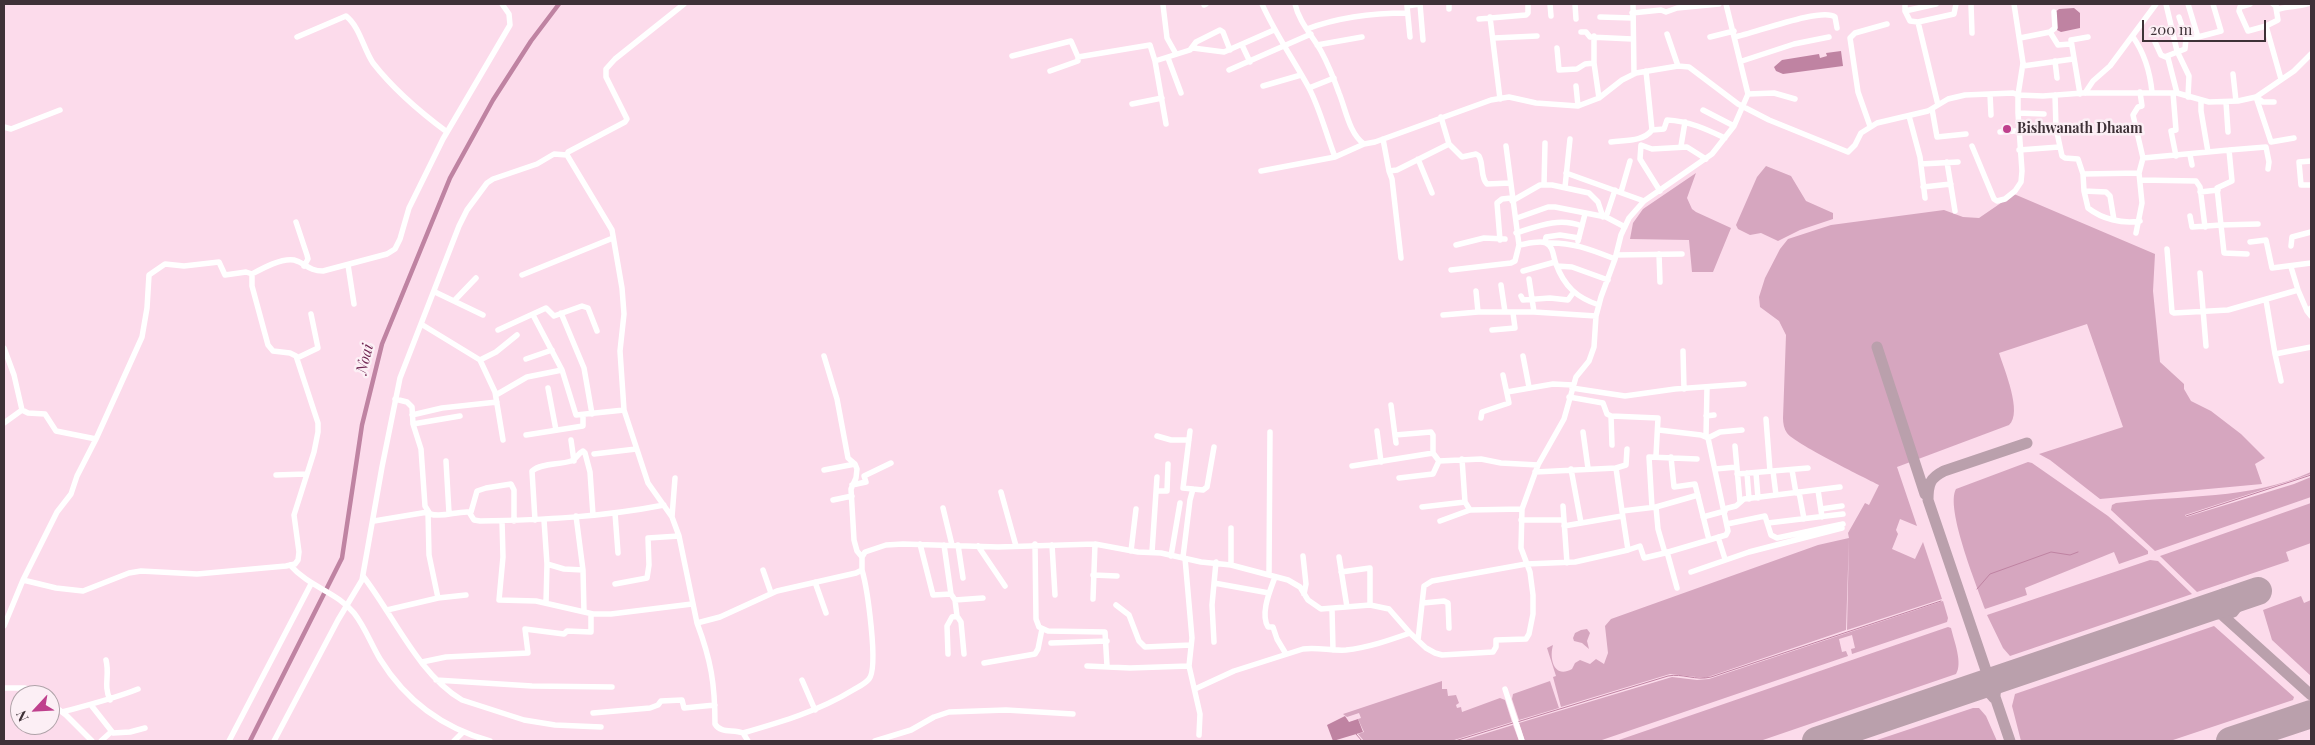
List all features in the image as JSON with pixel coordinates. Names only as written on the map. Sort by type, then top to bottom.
[{"type":"street","points":[[4,626],[23,580],[57,512],[71,494],[77,476],[142,338],[147,308],[149,275],[165,264],[184,266],[219,262],[225,275],[246,272],[252,274],[284,260],[293,260],[313,271],[348,265],[386,254],[395,249],[400,239],[409,208],[447,132],[510,25],[509,14],[502,4]]},
{"type":"street","points":[[274,741],[345,604],[363,576],[400,378],[435,292],[459,226],[467,210],[487,183],[503,175],[537,164],[554,154],[566,155],[568,152],[625,122],[628,119],[606,77],[606,69],[615,59],[684,4]]},
{"type":"street","points":[[1262,4],[1274,30],[1294,59],[1309,88],[1335,157]]},
{"type":"street","points":[[1295,4],[1334,78],[1348,121],[1357,139],[1364,144]]},
{"type":"street","points":[[1229,70],[1285,47],[1322,24],[1407,8],[1409,5],[1420,4],[1422,6],[1422,40]]},
{"type":"street","points":[[1479,19],[1527,14],[1528,4]]},
{"type":"street","points":[[1550,4],[1551,16]]},
{"type":"street","points":[[1575,4],[1576,19]]},
{"type":"street","points":[[1633,4],[1634,74]]},
{"type":"street","points":[[1600,17],[1632,16],[1660,10],[1664,12],[1677,8],[1719,4]]},
{"type":"street","points":[[566,155],[609,224],[613,238],[622,288],[624,314],[620,351],[624,410],[648,483],[672,517],[679,536],[692,604],[710,659],[714,681],[714,724],[717,728],[743,733],[815,710],[863,684],[872,674],[874,666],[869,606],[862,570],[862,557],[865,552],[886,545],[1016,546],[1035,544],[1095,544],[1131,551],[1184,557],[1201,562],[1216,562],[1288,580],[1300,587],[1315,607],[1332,609],[1370,605],[1389,609],[1410,633],[1429,650],[1442,655],[1493,652],[1496,647],[1496,640],[1526,639],[1529,634],[1533,614],[1533,595],[1532,578],[1521,548],[1522,509],[1538,465],[1564,419],[1576,377],[1589,361],[1594,347],[1596,316],[1625,227],[1644,202],[1706,159],[1734,126],[1744,107],[1748,94],[1742,61],[1726,4]]},
{"type":"street","points":[[1905,4],[1910,21],[1918,22],[1954,14],[1956,4]]},
{"type":"street","points":[[1906,11],[1936,4]]},
{"type":"street","points":[[1971,4],[1972,33]]},
{"type":"street","points":[[1972,146],[1994,199],[1997,201],[2005,199],[2015,191],[2021,182],[2022,171],[2018,95],[2023,66],[2014,4]]},
{"type":"street","points":[[2083,94],[2093,81],[2110,66],[2156,4]]},
{"type":"street","points":[[2166,4],[2177,51],[2190,76],[2188,97]]},
{"type":"street","points":[[2188,4],[2198,37]]},
{"type":"street","points":[[2186,38],[2221,31],[2213,4]]},
{"type":"street","points":[[2250,4],[2240,6],[2238,11],[2248,31],[2266,26],[2278,20],[2274,6],[2307,4]]},
{"type":"street","points":[[1163,5],[1167,38],[1176,54]]},
{"type":"street","points":[[1407,8],[1410,37]]},
{"type":"street","points":[[2020,38],[2050,32],[2055,28],[2054,12]]},
{"type":"street","points":[[1710,37],[1734,34],[1827,14],[1835,17],[1837,28]]},
{"type":"street","points":[[297,37],[346,16],[354,26],[372,60],[382,74],[410,103],[447,132]]},
{"type":"street","points":[[2155,42],[2161,55],[2167,56],[2186,48],[2186,38],[2179,17]]},
{"type":"street","points":[[1490,18],[1500,98]]},
{"type":"street","points":[[1918,22],[1938,105]]},
{"type":"street","points":[[1870,126],[1858,92],[1850,38],[1855,33],[1887,24]]},
{"type":"street","points":[[2266,26],[2282,80]]},
{"type":"street","points":[[1193,48],[1196,42],[1221,30],[1230,50]]},
{"type":"street","points":[[1156,61],[1193,48],[1218,52],[1230,50],[1274,30]]},
{"type":"street","points":[[1581,32],[1586,32],[1588,36],[1632,39]]},
{"type":"street","points":[[2050,32],[2058,45],[2070,44]]},
{"type":"street","points":[[1667,34],[1678,66]]},
{"type":"street","points":[[1494,38],[1537,36]]},
{"type":"street","points":[[1594,36],[1594,63],[1599,98]]},
{"type":"street","points":[[1317,45],[1362,37]]},
{"type":"street","points":[[1742,61],[1794,44],[1829,37]]},
{"type":"street","points":[[2083,94],[2070,44],[2073,39],[2088,37]]},
{"type":"street","points":[[2133,37],[2141,48],[2149,71],[2152,92]]},
{"type":"street","points":[[1012,56],[1070,40],[1078,61],[1050,71]]},
{"type":"street","points":[[1078,57],[1148,44],[1152,47],[1166,124]]},
{"type":"street","points":[[1242,45],[1250,62]]},
{"type":"street","points":[[1557,48],[1559,70],[1577,69],[1585,64],[1594,63]]},
{"type":"street","points":[[1261,171],[1335,157],[1364,144],[1500,98],[1509,97],[1536,103],[1578,106],[1599,98],[1622,80],[1634,74],[1678,66],[1689,67],[1744,107],[1769,120],[1845,152],[1852,150],[1861,132],[1870,126],[1932,109],[1948,99],[1965,95],[2152,92],[2175,93],[2201,100],[2236,101],[2256,97],[2282,80],[2311,54]]},
{"type":"street","points":[[2167,56],[2175,93],[2176,130],[2171,131],[2176,156]]},
{"type":"street","points":[[1168,58],[1181,94]]},
{"type":"street","points":[[2023,66],[2073,59]]},
{"type":"street","points":[[2055,62],[2057,78]]},
{"type":"street","points":[[1646,71],[1652,130]]},
{"type":"street","points":[[2233,74],[2236,101]]},
{"type":"street","points":[[1263,86],[1301,75]]},
{"type":"street","points":[[1309,88],[1334,78]]},
{"type":"street","points":[[1576,86],[1578,106]]},
{"type":"street","points":[[2136,233],[2142,203],[2140,176],[2143,158],[2132,116],[2138,107],[2142,106],[2140,92]]},
{"type":"street","points":[[1748,94],[1774,93],[1795,99]]},
{"type":"street","points":[[1990,94],[1991,115]]},
{"type":"street","points":[[2055,95],[2056,128],[2059,146],[2065,158],[2079,160],[2088,208],[2098,215],[2114,220],[2140,220]]},
{"type":"street","points":[[2256,97],[2263,102],[2274,102]]},
{"type":"street","points":[[2256,97],[2271,142],[2294,138]]},
{"type":"street","points":[[1132,104],[1162,98]]},
{"type":"street","points":[[2201,100],[2200,111],[2208,152]]},
{"type":"street","points":[[2226,102],[2228,132]]},
{"type":"street","points":[[1932,109],[1937,136],[1966,134]]},
{"type":"street","points":[[4,127],[12,129],[60,110]]},
{"type":"street","points":[[1703,110],[1734,126]]},
{"type":"street","points":[[2018,113],[2044,114]]},
{"type":"street","points":[[1908,116],[1921,164],[1925,198]]},
{"type":"street","points":[[1441,117],[1449,144],[1462,157],[1476,154],[1479,156],[1482,163],[1483,179],[1487,184],[1510,182]]},
{"type":"street","points":[[1610,142],[1636,139],[1648,134],[1652,130],[1664,129],[1667,120],[1684,122],[1725,138]]},
{"type":"street","points":[[1681,146],[1684,122]]},
{"type":"street","points":[[2000,132],[2056,128]]},
{"type":"street","points":[[1383,139],[1392,179],[1401,258]]},
{"type":"street","points":[[1565,187],[1570,139]]},
{"type":"street","points":[[1389,172],[1397,170],[1449,144]]},
{"type":"street","points":[[1544,185],[1545,144]]},
{"type":"street","points":[[1660,190],[1643,166],[1640,159],[1640,147],[1644,145],[1652,149],[1681,146],[1693,150],[1706,159]]},
{"type":"street","points":[[1451,270],[1515,261],[1519,245],[1516,233],[1517,218],[1512,200],[1506,146]]},
{"type":"street","points":[[2020,150],[2059,146]]},
{"type":"street","points":[[2143,158],[2266,147],[2269,162],[2268,169]]},
{"type":"street","points":[[2200,192],[2218,190],[2232,181],[2229,150]]},
{"type":"street","points":[[2190,155],[2192,165]]},
{"type":"street","points":[[1418,159],[1432,193]]},
{"type":"street","points":[[1605,217],[1630,160]]},
{"type":"street","points":[[2311,161],[2299,162],[2301,185],[2311,185]]},
{"type":"street","points":[[1947,162],[1954,211]]},
{"type":"street","points":[[1921,164],[1958,162]]},
{"type":"street","points":[[1566,173],[1644,202]]},
{"type":"street","points":[[2083,174],[2140,176],[2194,181],[2198,183],[2205,227]]},
{"type":"street","points":[[1924,187],[1950,184]]},
{"type":"street","points":[[1456,244],[1484,238],[1502,240],[1497,203],[1502,199],[1512,200],[1535,187],[1544,185],[1565,187],[1594,197],[1605,217]]},
{"type":"street","points":[[2218,190],[2224,253],[2247,254]]},
{"type":"street","points":[[2084,191],[2108,194],[2114,220]]},
{"type":"street","points":[[1517,218],[1548,207],[1575,210],[1585,214],[1605,217],[1625,227]]},
{"type":"street","points":[[1577,245],[1585,214]]},
{"type":"street","points":[[2190,216],[2192,227],[2258,224]]},
{"type":"street","points":[[296,222],[308,259],[304,266]]},
{"type":"street","points":[[1516,233],[1555,222],[1571,222],[1582,226]]},
{"type":"street","points":[[2290,246],[2292,238],[2311,232]]},
{"type":"street","points":[[1579,238],[1556,235],[1546,237],[1546,243],[1554,252],[1556,264],[1573,293],[1585,301],[1599,305]]},
{"type":"street","points":[[522,275],[613,238]]},
{"type":"street","points":[[2250,242],[2266,240],[2272,268],[2311,263]]},
{"type":"street","points":[[1519,245],[1564,242],[1616,257],[1682,254]]},
{"type":"street","points":[[2167,249],[2172,312],[2228,310],[2298,290]]},
{"type":"street","points":[[1659,254],[1660,282]]},
{"type":"street","points":[[1523,271],[1556,264],[1572,267],[1608,280]]},
{"type":"street","points":[[348,265],[354,304]]},
{"type":"street","points":[[2291,267],[2298,290],[2310,312]]},
{"type":"street","points":[[2200,273],[2206,346]]},
{"type":"street","points":[[23,580],[56,588],[83,591],[129,573],[141,571],[197,574],[290,565],[298,560],[299,552],[294,515],[314,452],[318,423],[297,358],[290,353],[273,351],[268,345],[252,286],[252,274]]},
{"type":"street","points":[[454,301],[476,278]]},
{"type":"street","points":[[1529,279],[1534,312]]},
{"type":"street","points":[[1501,285],[1505,312]]},
{"type":"street","points":[[1476,291],[1478,312]]},
{"type":"street","points":[[435,292],[483,315]]},
{"type":"street","points":[[1521,296],[1523,300],[1550,298],[1568,300],[1573,293]]},
{"type":"street","points":[[2266,300],[2281,381]]},
{"type":"street","points":[[498,330],[547,308],[552,316],[582,306],[586,307],[597,331]]},
{"type":"street","points":[[1442,315],[1478,312],[1534,312],[1596,316]]},
{"type":"street","points":[[561,313],[584,368],[592,414]]},
{"type":"street","points":[[1492,330],[1515,328],[1514,313]]},
{"type":"street","points":[[297,358],[318,348],[311,314]]},
{"type":"street","points":[[533,315],[562,370],[574,413],[583,415],[624,410]]},
{"type":"street","points":[[421,324],[480,360],[496,399],[503,440]]},
{"type":"street","points":[[480,360],[496,352],[517,336]]},
{"type":"street","points":[[2275,354],[2311,347]]},
{"type":"street","points":[[4,348],[14,375],[22,410]]},
{"type":"street","points":[[526,359],[552,350]]},
{"type":"street","points":[[1683,351],[1684,389]]},
{"type":"street","points":[[824,356],[837,398],[848,458],[855,464],[857,473],[852,485],[854,540],[857,551],[862,557]]},
{"type":"street","points":[[1523,356],[1529,387]]},
{"type":"street","points":[[412,415],[496,399],[527,377],[562,370]]},
{"type":"street","points":[[1481,418],[1481,412],[1508,404],[1503,375]]},
{"type":"street","points":[[1507,392],[1553,384],[1625,396],[1744,384]]},
{"type":"street","points":[[548,388],[556,430]]},
{"type":"street","points":[[1418,640],[1424,586],[1432,581],[1526,564],[1567,563],[1640,546],[1644,558],[1728,533],[1725,510],[1707,437],[1707,388]]},
{"type":"street","points":[[1569,397],[1602,404],[1607,414],[1611,416],[1657,417],[1656,456]]},
{"type":"street","points":[[395,399],[410,404],[413,424],[421,449],[424,498],[428,512],[429,555],[438,598]]},
{"type":"street","points":[[1392,405],[1396,442]]},
{"type":"street","points":[[22,410],[28,413],[45,414],[56,431],[96,439]]},
{"type":"street","points":[[4,423],[22,410]]},
{"type":"street","points":[[526,435],[583,426],[583,415]]},
{"type":"street","points":[[1706,416],[1714,415]]},
{"type":"street","points":[[413,424],[460,416]]},
{"type":"street","points":[[1611,416],[1612,445]]},
{"type":"street","points":[[1766,420],[1776,495]]},
{"type":"street","points":[[1658,430],[1707,437],[1720,432],[1742,430]]},
{"type":"street","points":[[1190,431],[1183,488],[1193,490],[1207,488],[1214,446]]},
{"type":"street","points":[[1377,431],[1381,462]]},
{"type":"street","points":[[1270,432],[1272,576],[1264,613],[1266,624],[1268,627],[1273,628],[1276,639],[1286,654]]},
{"type":"street","points":[[1396,435],[1431,432],[1433,435],[1433,453],[1439,461]]},
{"type":"street","points":[[1583,432],[1588,468]]},
{"type":"street","points":[[1158,436],[1171,440],[1189,440]]},
{"type":"street","points":[[570,440],[574,460]]},
{"type":"street","points":[[1735,446],[1740,502]]},
{"type":"street","points":[[594,454],[636,449]]},
{"type":"street","points":[[1535,472],[1616,468],[1626,465],[1627,449]]},
{"type":"street","points":[[535,520],[532,471],[537,467],[574,460],[583,451],[590,472],[593,515]]},
{"type":"street","points":[[1352,466],[1433,453]]},
{"type":"street","points":[[1677,588],[1658,529],[1648,459],[1651,456],[1656,456],[1697,459]]},
{"type":"street","points":[[1671,457],[1674,487],[1694,483],[1708,540]]},
{"type":"street","points":[[1462,459],[1464,502],[1470,510]]},
{"type":"street","points":[[1439,461],[1481,459],[1501,463],[1538,465]]},
{"type":"street","points":[[446,461],[449,514]]},
{"type":"street","points":[[1399,478],[1432,474],[1439,461]]},
{"type":"street","points":[[852,485],[866,482],[864,476],[892,463]]},
{"type":"street","points":[[824,470],[855,464]]},
{"type":"street","points":[[1156,491],[1167,491],[1168,464]]},
{"type":"street","points":[[1715,469],[1737,467]]},
{"type":"street","points":[[1616,468],[1628,550]]},
{"type":"street","points":[[1736,474],[1808,468]]},
{"type":"street","points":[[1571,469],[1581,523]]},
{"type":"street","points":[[1792,470],[1804,519]]},
{"type":"street","points":[[1747,473],[1749,499]]},
{"type":"street","points":[[1756,473],[1758,498]]},
{"type":"street","points":[[276,475],[306,474]]},
{"type":"street","points":[[1152,552],[1157,477]]},
{"type":"street","points":[[672,517],[675,478]]},
{"type":"street","points":[[514,521],[514,490],[511,484],[477,491],[471,512],[474,520],[514,521],[544,520],[615,513],[664,505]]},
{"type":"street","points":[[1703,517],[1749,499],[1840,487]]},
{"type":"street","points":[[1193,490],[1190,500],[1184,557],[1192,645],[1190,666],[1201,721],[1199,736]]},
{"type":"street","points":[[1818,490],[1822,516]]},
{"type":"street","points":[[1001,492],[1016,546]]},
{"type":"street","points":[[1521,520],[1581,523],[1698,495]]},
{"type":"street","points":[[833,500],[852,496]]},
{"type":"street","points":[[1422,506],[1464,502]]},
{"type":"street","points":[[1171,556],[1180,503]]},
{"type":"street","points":[[1562,506],[1567,563]]},
{"type":"street","points":[[1821,509],[1842,506]]},
{"type":"street","points":[[942,508],[955,545],[963,578]]},
{"type":"street","points":[[1131,551],[1136,509]]},
{"type":"street","points":[[1440,521],[1470,510],[1522,509]]},
{"type":"street","points":[[374,521],[428,512],[439,516],[457,511],[471,512]]},
{"type":"street","points":[[615,513],[618,553]]},
{"type":"street","points":[[1768,522],[1844,514]]},
{"type":"street","points":[[422,662],[446,657],[528,653],[525,629],[564,634],[567,631],[591,632],[576,516]]},
{"type":"street","points":[[1691,572],[1725,559],[1843,526],[1777,538],[1771,534],[1768,522],[1763,516],[1728,524]]},
{"type":"street","points":[[544,520],[547,564],[546,603]]},
{"type":"street","points":[[502,521],[503,558],[499,600],[546,603],[588,613],[611,614],[692,604]]},
{"type":"street","points":[[1231,528],[1231,565]]},
{"type":"street","points":[[615,584],[647,578],[649,565],[648,538],[679,536]]},
{"type":"street","points":[[1718,537],[1725,559]]},
{"type":"street","points":[[920,544],[933,594],[951,594]]},
{"type":"street","points":[[944,544],[951,594],[955,600],[957,616],[961,622],[964,654]]},
{"type":"street","points":[[1035,544],[1036,619],[1042,629],[1048,631],[1103,631],[1107,636],[1107,666]]},
{"type":"street","points":[[1093,599],[1095,544]]},
{"type":"street","points":[[1052,545],[1055,595]]},
{"type":"street","points":[[978,546],[1005,586]]},
{"type":"street","points":[[1304,556],[1306,584],[1304,594]]},
{"type":"street","points":[[1339,557],[1347,607]]},
{"type":"street","points":[[1214,642],[1212,625],[1216,562]]},
{"type":"street","points":[[547,564],[564,569],[583,570]]},
{"type":"street","points":[[290,565],[300,577],[345,604],[360,621],[379,657],[404,692],[434,716],[463,732],[490,741]]},
{"type":"street","points":[[1341,572],[1370,568],[1370,605]]},
{"type":"street","points":[[763,570],[771,593]]},
{"type":"street","points":[[697,622],[720,616],[771,593],[862,570]]},
{"type":"street","points":[[1093,575],[1116,576]]},
{"type":"street","points":[[363,576],[436,680],[462,700],[516,718],[555,725],[601,727]]},
{"type":"street","points":[[815,582],[826,613]]},
{"type":"street","points":[[1214,583],[1269,593]]},
{"type":"street","points":[[229,741],[310,584]]},
{"type":"street","points":[[387,610],[438,598],[466,595]]},
{"type":"street","points":[[955,600],[983,598]]},
{"type":"street","points":[[1423,602],[1444,601],[1448,603],[1449,628]]},
{"type":"street","points":[[1116,604],[1129,615],[1139,641],[1145,647],[1192,645]]},
{"type":"street","points":[[1332,609],[1333,650]]},
{"type":"street","points":[[948,654],[948,622],[957,616]]},
{"type":"street","points":[[984,663],[1035,654],[1038,649],[1042,629]]},
{"type":"street","points":[[1195,689],[1234,671],[1286,654],[1314,647],[1333,650],[1359,648],[1410,633]]},
{"type":"street","points":[[1051,644],[1107,641]]},
{"type":"street","points":[[106,660],[108,670],[105,687],[110,700]]},
{"type":"street","points":[[1087,666],[1130,668],[1190,666]]},
{"type":"street","points":[[436,680],[532,686],[612,687]]},
{"type":"street","points":[[802,680],[815,710]]},
{"type":"street","points":[[62,712],[110,700],[138,689]]},
{"type":"street","points":[[1505,689],[1522,741]]},
{"type":"street","points":[[593,713],[650,708],[658,705],[661,701],[674,699],[682,700],[684,708],[715,705]]},
{"type":"street","points":[[91,705],[111,732],[116,734],[145,728]]},
{"type":"street","points":[[876,741],[911,730],[934,717],[949,712],[1006,710],[1073,714]]},
{"type":"street","points":[[62,712],[92,741]]},
{"type":"street","points":[[101,741],[111,732]]},
{"type":"street","points":[[454,741],[463,732]]},
{"type":"street","points":[[743,733],[748,741]]},
{"type":"shaded area","points":[[2074,8],[2080,13],[2080,28],[2061,32],[2057,30],[2054,13],[2059,9]]},
{"type":"shaded area","points":[[1841,51],[1843,66],[1783,74],[1776,71],[1774,67],[1782,60],[1819,54],[1820,58],[1827,56],[1826,53]]},
{"type":"shaded area","points":[[1766,166],[1791,176],[1806,201],[1833,213],[1833,219],[1800,230],[1778,241],[1761,233],[1750,235],[1738,229],[1736,225],[1757,177]]},
{"type":"shaded area","points":[[1696,173],[1687,198],[1692,209],[1731,228],[1713,272],[1692,272],[1689,240],[1630,239],[1633,223],[1643,209]]},
{"type":"shaded area","points":[[2014,194],[2155,254],[2153,291],[2160,362],[2184,384],[2184,389],[2191,401],[2211,411],[2241,434],[2265,458],[2255,464],[2262,484],[2100,499],[2050,460],[2039,454],[2123,427],[2087,324],[1999,353],[2013,401],[2013,419],[2009,425],[1897,467],[1917,526],[1900,519],[1896,530],[1898,534],[1892,549],[1915,559],[1923,542],[1942,599],[1847,630],[1848,533],[1865,503],[1869,505],[1879,485],[1815,452],[1787,433],[1783,418],[1786,335],[1779,321],[1760,307],[1759,297],[1765,278],[1780,249],[1788,239],[1831,225],[1944,210],[1963,217],[1979,218]]},
{"type":"shaded area","points":[[2028,462],[2108,516],[2148,551],[2148,554],[2119,564],[2114,552],[2025,588],[2027,595],[1985,609],[1958,529],[1954,499],[1956,489]]},
{"type":"shaded area","points":[[2311,472],[2311,474],[2185,515],[2186,517],[2311,477],[2311,497],[2155,551],[2111,510],[2112,505],[2116,503],[2215,495],[2264,488]]},
{"type":"shaded area","points":[[2311,503],[2311,543],[2286,552],[2289,561],[2197,592],[2160,556]]},
{"type":"shaded area","points":[[1849,538],[1846,630],[1705,678],[1670,674],[1561,707],[1553,677],[1556,676],[1547,648],[1553,645],[1552,656],[1554,666],[1561,671],[1572,669],[1575,663],[1580,660],[1590,664],[1596,659],[1604,664],[1608,653],[1605,626],[1611,619],[1818,545]]},
{"type":"shaded area","points":[[2150,560],[2158,561],[2192,594],[2010,656],[2003,648],[1987,615]]},
{"type":"shaded area","points":[[2301,596],[2304,603],[2311,600],[2311,676],[2272,640],[2263,610]]},
{"type":"shaded area","points":[[1943,601],[1948,618],[1947,622],[1852,654],[1851,649],[1855,648],[1852,635],[1839,639],[1842,652],[1846,651],[1848,656],[1599,741],[1525,741],[1519,723],[1672,677],[1697,680],[1709,679]]},
{"type":"shaded area","points":[[2214,626],[2294,697],[2293,700],[2170,741],[2021,741],[2012,706],[2015,694]]},
{"type":"shaded area","points":[[1948,627],[1951,628],[1957,652],[1959,664],[1956,674],[1760,741],[1616,741]]},
{"type":"shaded area","points":[[1587,629],[1590,633],[1587,641],[1589,649],[1582,643],[1574,641],[1575,633]]},
{"type":"shaded area","points":[[1442,681],[1442,689],[1447,689],[1448,696],[1456,695],[1459,703],[1456,705],[1457,708],[1461,707],[1462,712],[1500,698],[1505,700],[1512,722],[1451,741],[1364,741],[1358,734],[1364,732],[1358,719],[1361,718],[1359,713],[1347,717],[1343,714]]},
{"type":"shaded area","points":[[1550,681],[1559,708],[1519,720],[1512,699],[1513,694]]},
{"type":"shaded area","points":[[1973,708],[1979,708],[1986,716],[1997,741],[1874,741]]},
{"type":"shaded area","points":[[1345,716],[1349,722],[1358,719],[1363,732],[1333,741],[1327,725]]},
{"type":"shaded area","points":[[1513,725],[1519,741],[1461,741]]},
{"type":"waterway","name":"Noai","points":[[250,741],[342,558],[362,425],[382,344],[450,178],[493,100],[531,41],[559,4]]},
{"type":"waterway","points":[[2186,516],[2311,475]]},
{"type":"waterway","points":[[1977,589],[1990,574],[2051,552],[2070,555],[2078,552]]},
{"type":"waterway","points":[[1517,722],[1668,676],[1711,677],[1941,601]]},
{"type":"waterway","points":[[1455,741],[1513,723]]},
{"type":"waterway","points":[[1356,734],[1362,741]]},
{"type":"taxiway","points":[[1877,347],[1925,494]]},
{"type":"taxiway","points":[[2010,741],[1928,500],[1928,494],[1929,486],[1933,479],[1944,471],[2027,443]]},
{"type":"taxiway","points":[[2223,594],[2230,594],[2235,597],[2237,607],[2233,612],[2224,614],[2197,612],[2223,594]]},
{"type":"taxiway","points":[[2197,612],[2214,610],[2220,613],[2311,695]]},
{"type":"taxiway","points":[[1995,697],[1996,689],[2000,683],[2013,674]]},
{"type":"taxiway","points":[[1964,691],[1980,689],[1988,692],[1994,698]]},
{"type":"taxiway","points":[[2303,716],[2311,713]]},
{"type":"runway","points":[[1816,741],[2258,591]]},
{"type":"runway","points":[[2230,741],[2311,714]]},
{"type":"place","name":"Bishwanath Dhaam","points":[[2007,129]]}]
